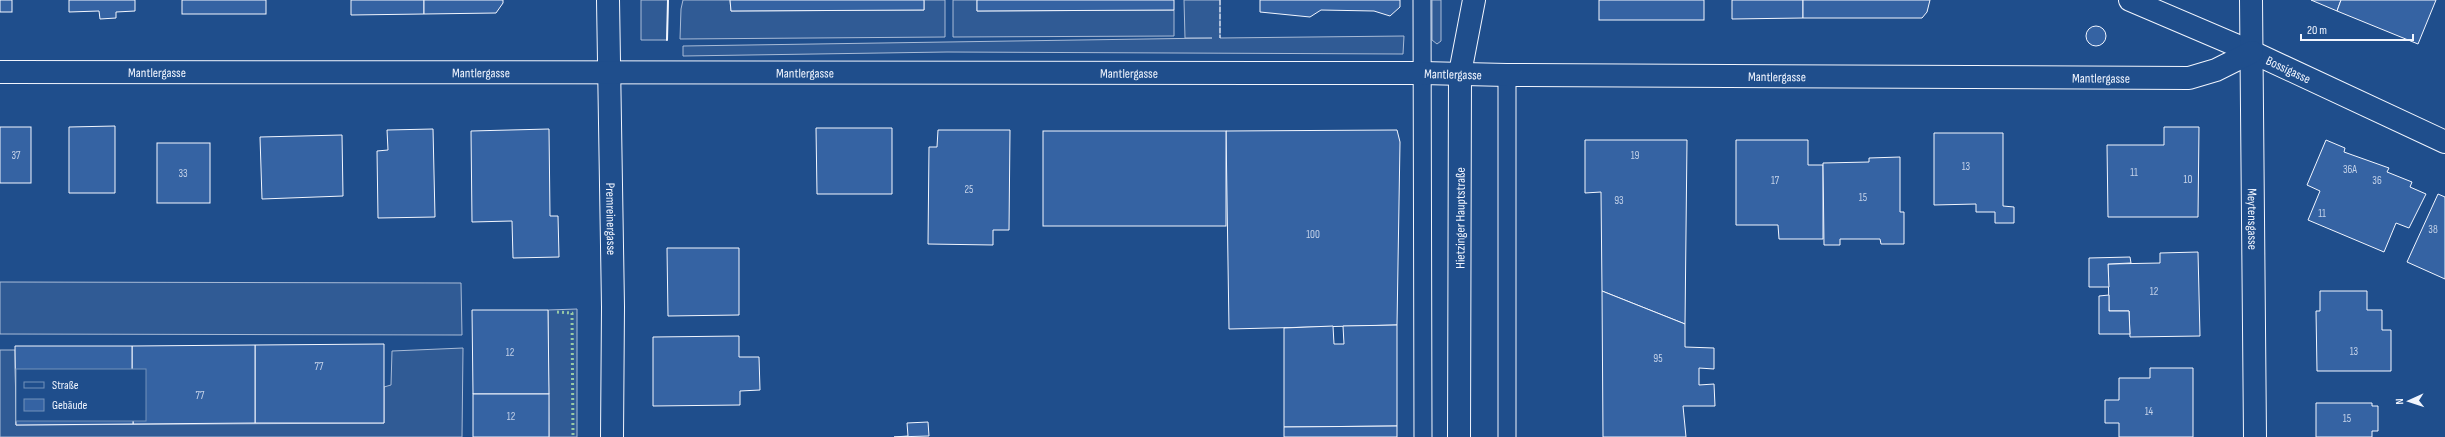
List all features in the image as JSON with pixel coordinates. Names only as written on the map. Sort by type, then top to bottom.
[{"type":"street","name":"Premreinergasse","points":[[608,0],[608,74],[613,308],[612,437]]},
{"type":"street","name":"Hietzinger Hauptstraße","points":[[1459,437],[1460,74],[1474,0]]},
{"type":"street","name":"Bossigasse","points":[[2130,0],[2252,52],[2445,142]]},
{"type":"street","name":"Meytensgasse","points":[[2251,0],[2255,437]]},
{"type":"street","name":"Mantlergasse","points":[[0,72],[608,74],[674,71],[1422,72],[1507,75],[2189,78],[2216,70],[2252,52]]},
{"type":"lane","points":[[1422,0],[1423,437]]},
{"type":"lane","points":[[1507,75],[1507,437]]},
{"type":"shaded area","points":[[641,0],[668,0],[667,40],[641,40]]},
{"type":"shaded area","points":[[683,0],[730,0],[731,11],[924,10],[924,0],[945,0],[945,37],[680,39],[681,9]]},
{"type":"shaded area","points":[[953,0],[977,0],[977,11],[1174,10],[1174,36],[953,37]]},
{"type":"shaded area","points":[[1184,0],[1220,0],[1220,38],[1404,36],[1403,54],[947,52],[683,56],[683,46],[1212,38],[1185,38]]},
{"type":"shaded area","points":[[1432,0],[1441,0],[1441,41],[1437,44],[1432,40]]},
{"type":"shaded area","points":[[0,282],[461,283],[462,335],[0,334]]},
{"type":"shaded area","points":[[577,309],[577,437],[549,437],[548,310]]},
{"type":"shaded area","points":[[463,348],[462,437],[0,437],[0,350],[15,350],[16,425],[384,423],[384,387],[391,385],[392,351]]},
{"type":"building","points":[[0,0],[12,0],[12,12],[0,12]]},
{"type":"building","points":[[69,0],[135,0],[135,11],[116,12],[116,18],[100,19],[99,11],[69,12]]},
{"type":"building","points":[[182,0],[266,0],[266,14],[182,14]]},
{"type":"building","points":[[351,0],[424,0],[424,14],[351,15]]},
{"type":"building","points":[[424,0],[503,0],[503,3],[496,13],[424,14]]},
{"type":"building","points":[[730,0],[924,0],[924,10],[731,11]]},
{"type":"building","points":[[977,0],[1174,0],[1174,10],[977,11]]},
{"type":"building","points":[[1260,0],[1400,0],[1400,7],[1390,16],[1374,11],[1321,10],[1310,17],[1260,12]]},
{"type":"building","points":[[1599,0],[1704,0],[1704,20],[1599,20]]},
{"type":"building","points":[[1732,0],[1803,0],[1803,18],[1732,19]]},
{"type":"building","points":[[1803,0],[1930,0],[1927,12],[1922,18],[1803,18]]},
{"type":"building","points":[[2311,0],[2341,0],[2337,11]]},
{"type":"building","points":[[2341,0],[2436,0],[2418,44],[2337,11]]},
{"type":"building","points":[[2096,26],[2103,29],[2106,36],[2103,43],[2096,46],[2089,43],[2086,36],[2089,29]]},
{"type":"building","points":[[115,126],[115,193],[69,193],[69,127]]},
{"type":"building","points":[[0,127],[31,127],[31,183],[0,183]]},
{"type":"building","points":[[2164,127],[2199,127],[2198,217],[2108,217],[2107,145],[2164,145]]},
{"type":"building","points":[[816,128],[892,128],[892,194],[817,194]]},
{"type":"building","points":[[433,129],[435,217],[378,218],[377,151],[388,150],[387,130]]},
{"type":"building","points":[[549,129],[550,216],[558,216],[559,257],[513,258],[512,221],[472,222],[471,131]]},
{"type":"building","points":[[938,130],[1010,130],[1009,230],[993,230],[993,245],[928,244],[929,147],[937,147]]},
{"type":"building","points":[[1397,130],[1400,142],[1397,325],[1229,329],[1226,131]]},
{"type":"building","points":[[1043,131],[1226,131],[1226,226],[1043,226]]},
{"type":"building","points":[[1934,133],[2003,133],[2003,206],[2014,207],[2014,223],[1995,223],[1995,212],[1976,212],[1976,204],[1934,205]]},
{"type":"building","points":[[342,135],[343,196],[262,199],[260,137]]},
{"type":"building","points":[[1585,140],[1687,140],[1685,324],[1602,291],[1601,192],[1585,193]]},
{"type":"building","points":[[1736,140],[1808,140],[1808,165],[1823,165],[1823,239],[1779,239],[1778,225],[1736,225]]},
{"type":"building","points":[[2326,140],[2345,148],[2344,152],[2389,168],[2387,172],[2412,182],[2410,187],[2426,194],[2409,228],[2396,223],[2384,252],[2308,220],[2320,191],[2307,185]]},
{"type":"building","points":[[157,143],[210,143],[210,203],[157,203]]},
{"type":"building","points":[[1900,157],[1900,212],[1904,212],[1904,244],[1881,244],[1880,239],[1840,239],[1840,245],[1824,245],[1823,163],[1869,162],[1869,158]]},
{"type":"building","points":[[2438,194],[2445,197],[2445,279],[2407,262]]},
{"type":"building","points":[[667,248],[739,248],[739,315],[668,316]]},
{"type":"building","points":[[2198,252],[2200,336],[2130,337],[2129,311],[2109,311],[2108,264],[2160,263],[2160,253]]},
{"type":"building","points":[[2130,257],[2131,263],[2108,264],[2109,287],[2089,287],[2089,258]]},
{"type":"building","points":[[1602,291],[1685,324],[1685,347],[1714,348],[1714,369],[1699,368],[1699,385],[1714,384],[1715,406],[1683,406],[1686,437],[1603,437]]},
{"type":"building","points":[[2320,291],[2367,291],[2367,310],[2382,310],[2382,330],[2391,330],[2391,371],[2317,371],[2316,311],[2320,311]]},
{"type":"building","points":[[2109,295],[2109,311],[2129,311],[2130,334],[2099,334],[2099,296]]},
{"type":"building","points":[[472,310],[548,310],[549,394],[473,394]]},
{"type":"building","points":[[1397,325],[1397,426],[1284,427],[1284,328],[1333,326],[1334,344],[1344,344],[1343,326]]},
{"type":"building","points":[[739,336],[739,357],[759,357],[760,390],[740,391],[740,405],[653,406],[653,337]]},
{"type":"building","points":[[384,344],[384,423],[255,423],[255,345]]},
{"type":"building","points":[[255,345],[255,423],[133,424],[133,421],[146,421],[146,369],[132,369],[132,346]]},
{"type":"building","points":[[15,346],[132,346],[132,369],[16,369],[16,421],[133,421],[133,424],[16,425]]},
{"type":"building","points":[[2150,368],[2193,368],[2193,437],[2119,437],[2119,423],[2105,423],[2105,400],[2119,400],[2119,378],[2150,378]]},
{"type":"building","points":[[473,394],[549,394],[549,437],[473,437]]},
{"type":"building","points":[[2316,403],[2372,403],[2372,406],[2378,406],[2378,431],[2372,431],[2372,437],[2316,437]]},
{"type":"building","points":[[928,422],[929,436],[894,437],[908,436],[907,423]]},
{"type":"building","points":[[1397,426],[1397,437],[1284,437],[1284,427]]},
{"type":"hedge","points":[[557,312],[572,313],[573,437]]},
{"type":"fence","points":[[1220,0],[1220,38]]},
{"type":"wall","points":[[667,40],[668,0]]}]
